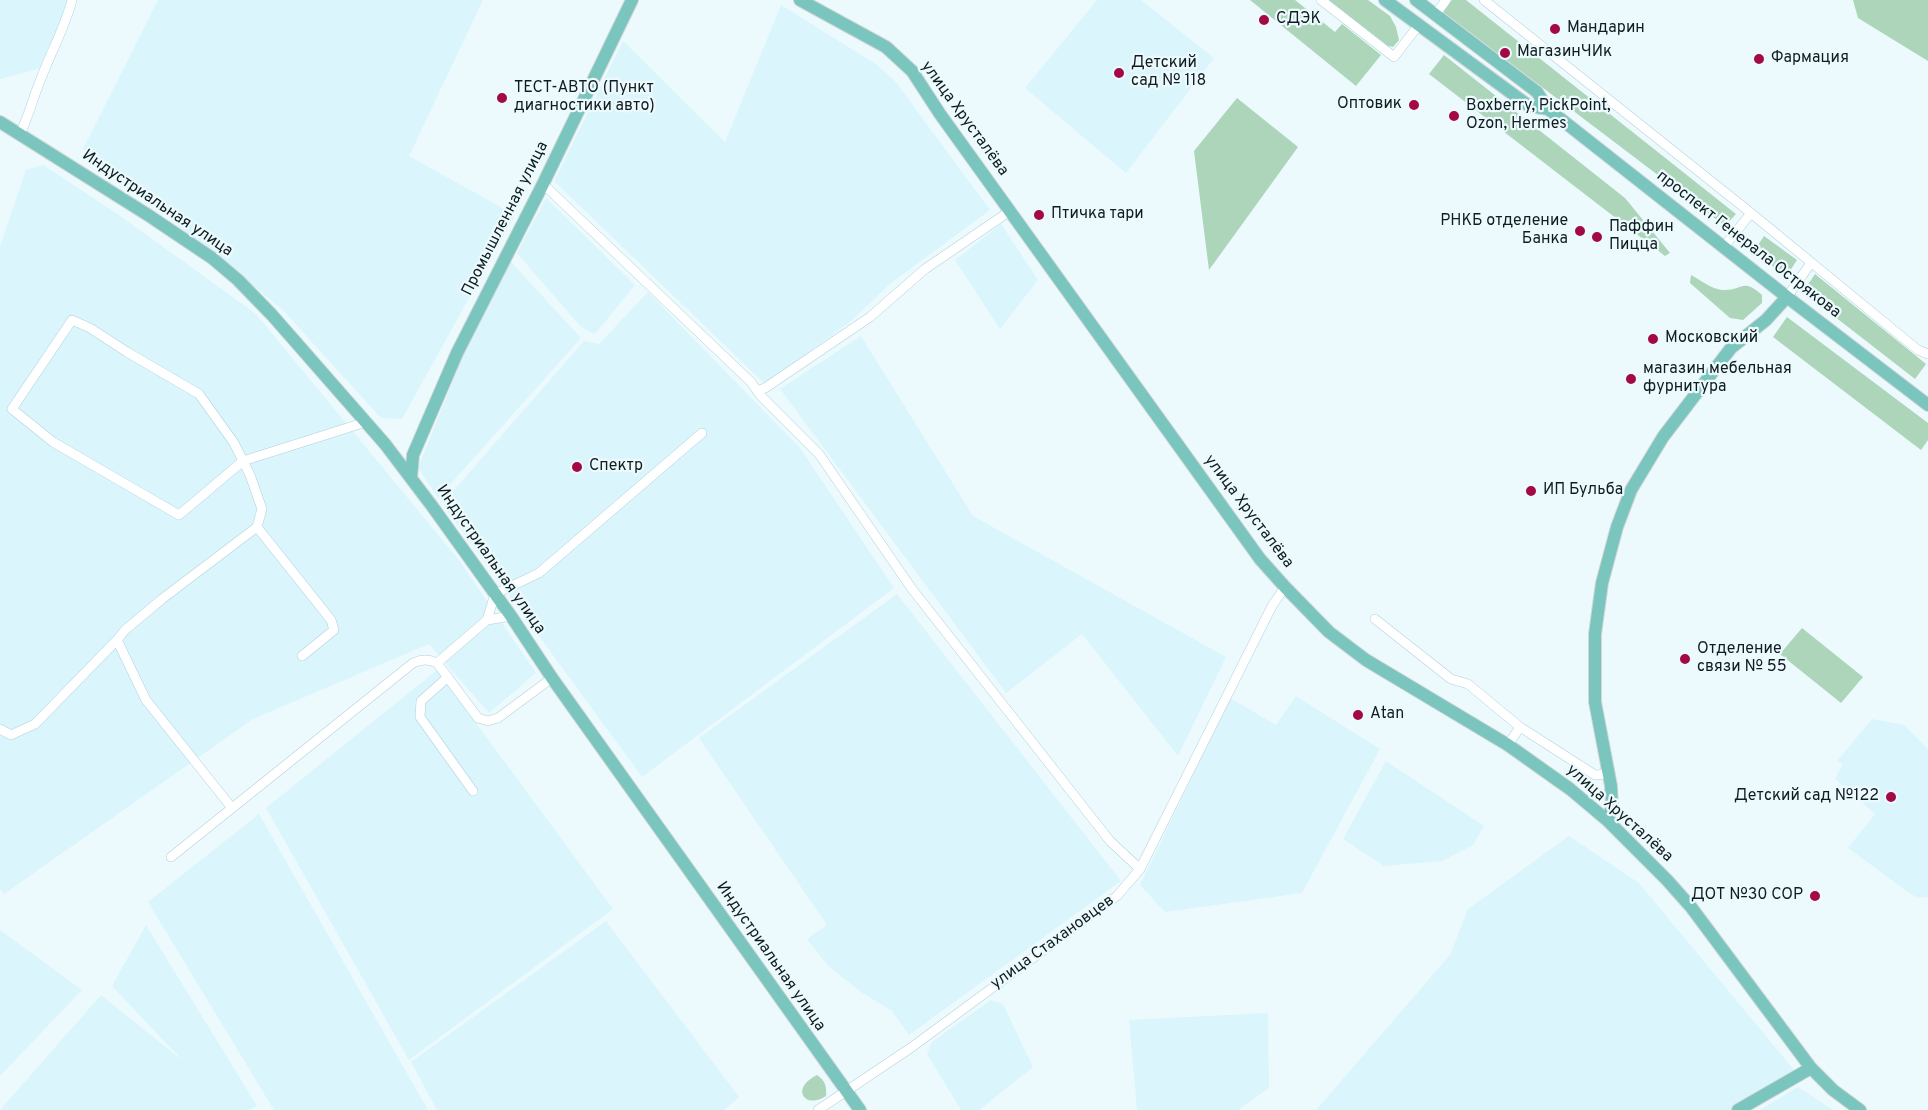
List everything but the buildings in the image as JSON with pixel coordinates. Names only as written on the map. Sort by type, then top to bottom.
[{"type":"main road","name":"Промышленная улица","points":[[411,478],[413,455],[457,353],[543,184],[632,0]]},
{"type":"main road","name":"улица Хрусталёва","points":[[800,0],[886,47],[912,71],[1253,551],[1285,587],[1329,632],[1366,660],[1508,745],[1570,789],[1608,821],[1667,880],[1691,908],[1811,1068],[1833,1090],[1860,1110]]},
{"type":"main road","name":"проспект Генерала Острякова","points":[[1385,0],[1529,106],[1548,109]]},
{"type":"main road","name":"проспект Генерала Острякова","points":[[1416,0],[1538,92],[1548,109],[1928,405]]},
{"type":"main road","name":"Индустриальная улица","points":[[0,122],[212,258],[238,280],[272,315],[366,422],[411,478],[511,616],[552,678],[860,1110]]},
{"type":"main road","points":[[1608,821],[1612,806],[1595,702],[1595,634],[1602,583],[1617,527],[1631,490],[1663,437],[1731,348],[1766,320],[1787,297]]},
{"type":"main road","points":[[385,444],[398,454],[413,455]]},
{"type":"main road","points":[[1738,1110],[1811,1068]]},
{"type":"street","points":[[20,134],[66,22],[72,0]]},
{"type":"street","points":[[1321,0],[1394,57],[1419,26]]},
{"type":"street","points":[[1435,15],[1446,0]]},
{"type":"street","points":[[1485,0],[1918,350],[1928,354]]},
{"type":"street","points":[[543,184],[751,382],[757,391],[819,454],[912,589],[1110,841],[1140,868]]},
{"type":"street","points":[[757,391],[765,388],[870,317],[925,270],[1010,211]]},
{"type":"street","points":[[1724,247],[1751,213]]},
{"type":"street","points":[[1787,297],[1811,263]]},
{"type":"street","points":[[0,729],[11,735],[35,724],[125,630],[257,527],[262,509],[250,475],[243,461],[234,443],[199,394],[90,328],[72,320],[12,409],[53,442],[179,515],[243,461],[366,422]]},
{"type":"street","points":[[487,620],[495,594],[539,573],[702,433]]},
{"type":"street","points":[[257,527],[331,620],[334,630],[302,656]]},
{"type":"street","name":"улица Стахановцев","points":[[818,1110],[912,1047],[1117,896],[1140,868],[1272,606],[1285,587]]},
{"type":"street","points":[[437,663],[487,620],[511,616]]},
{"type":"street","points":[[1376,619],[1450,679],[1468,684],[1520,727],[1595,776],[1608,774]]},
{"type":"street","points":[[117,640],[146,700],[232,808]]},
{"type":"street","points":[[171,858],[413,663],[425,659],[437,663],[478,718],[488,721],[498,718],[552,678]]},
{"type":"street","points":[[448,677],[421,701],[420,717],[473,791]]},
{"type":"street","points":[[1508,745],[1520,727]]},
{"type":"shaded area","points":[[0,0],[69,0],[63,20],[41,68],[0,79]]},
{"type":"shaded area","points":[[158,0],[483,0],[409,156],[515,215],[402,419],[381,418],[282,309],[83,149]]},
{"type":"shaded area","name":"Детский сад № 118","points":[[1097,0],[1141,0],[1214,58],[1126,173],[1025,88]]},
{"type":"shaded area","points":[[781,5],[877,65],[895,81],[990,210],[890,284],[851,321],[765,384],[554,181],[623,41],[725,142]]},
{"type":"shaded area","points":[[43,165],[119,215],[256,314],[459,560],[536,673],[489,713],[429,644],[253,719],[4,894],[0,889],[0,246],[26,170]]},
{"type":"shaded area","points":[[546,198],[635,285],[595,334],[581,327],[517,253]]},
{"type":"shaded area","points":[[1001,224],[1038,280],[1000,329],[955,260]]},
{"type":"shaded area","points":[[510,261],[581,338],[438,498],[418,468],[465,350]]},
{"type":"shaded area","points":[[648,292],[800,448],[894,588],[642,777],[444,506],[448,497],[584,341],[599,344]]},
{"type":"shaded area","points":[[861,336],[973,516],[1226,657],[1178,756],[1082,634],[1006,693],[780,389]]},
{"type":"shaded area","points":[[897,594],[1121,881],[909,1035],[892,1011],[861,992],[828,966],[807,939],[827,925],[699,738]]},
{"type":"shaded area","points":[[437,670],[613,909],[409,1060],[266,808]]},
{"type":"shaded area","points":[[1296,696],[1380,749],[1302,893],[1165,912],[1140,885],[1230,698],[1276,725]]},
{"type":"shaded area","name":"Детский сад №122","points":[[1872,719],[1904,725],[1928,749],[1928,897],[1918,898],[1908,892],[1848,848],[1875,814],[1835,779],[1843,764],[1837,761]]},
{"type":"shaded area","points":[[1386,761],[1484,826],[1473,845],[1442,861],[1384,866],[1343,839]]},
{"type":"shaded area","points":[[259,814],[428,1110],[274,1110],[148,902]]},
{"type":"shaded area","points":[[1569,836],[1639,883],[1794,1070],[1732,1110],[1316,1110],[1450,955],[1468,909]]},
{"type":"shaded area","points":[[606,921],[739,1097],[724,1110],[437,1110],[411,1062]]},
{"type":"shaded area","points":[[146,925],[257,1106],[249,1110],[0,1110],[101,995],[183,1061],[112,986]]},
{"type":"shaded area","points":[[0,930],[82,990],[0,1076]]},
{"type":"shaded area","points":[[991,1000],[1003,1004],[1033,1067],[979,1110],[961,1110],[927,1054],[932,1042]]},
{"type":"shaded area","points":[[1268,1013],[1269,1088],[1238,1110],[1137,1110],[1129,1020]]},
{"type":"shaded area","points":[[1798,1087],[1833,1110],[1760,1110]]},
{"type":"green space","points":[[1250,0],[1295,0],[1335,32],[1342,24],[1381,55],[1356,86]]},
{"type":"green space","points":[[1328,0],[1368,0],[1390,16],[1399,40],[1393,47],[1388,46]]},
{"type":"green space","points":[[1452,0],[1466,0],[1736,214],[1725,226],[1443,12]]},
{"type":"green space","points":[[1853,0],[1928,0],[1928,61],[1858,18]]},
{"type":"green space","points":[[1444,55],[1625,198],[1670,253],[1665,256],[1429,74]]},
{"type":"green space","points":[[1237,98],[1298,147],[1209,270],[1194,151]]},
{"type":"green space","points":[[1764,236],[1797,260],[1786,277],[1754,251]]},
{"type":"green space","points":[[1815,274],[1926,364],[1915,379],[1803,292]]},
{"type":"green space","points":[[1691,275],[1722,290],[1742,286],[1750,287],[1762,295],[1762,303],[1743,320],[1730,318],[1690,283]]},
{"type":"green space","points":[[1787,317],[1928,423],[1928,440],[1921,450],[1773,337]]},
{"type":"green space","points":[[1802,628],[1863,677],[1841,703],[1780,654]]},
{"type":"green space","points":[[817,1075],[825,1084],[826,1096],[812,1101],[804,1096],[802,1091],[809,1080]]},
{"type":"place","name":"СДЭК","points":[[1264,20]]},
{"type":"place","name":"Мандарин","points":[[1555,29]]},
{"type":"place","name":"МагазинЧИк","points":[[1505,53]]},
{"type":"place","name":"Фармация","points":[[1759,59]]},
{"type":"place","name":"Детский сад № 118","points":[[1119,73]]},
{"type":"place","name":"ТЕСТ-АВТО (Пункт диагностики авто)","points":[[502,98]]},
{"type":"place","name":"Оптовик","points":[[1414,105]]},
{"type":"place","name":"Boxberry, PickPoint, Ozon, Hermes","points":[[1454,116]]},
{"type":"place","name":"Птичка тари","points":[[1039,215]]},
{"type":"place","name":"РНКБ отделение Банка","points":[[1580,231]]},
{"type":"place","name":"Паффин Пицца","points":[[1597,237]]},
{"type":"place","name":"Московский","points":[[1653,339]]},
{"type":"place","name":"магазин мебельная фурнитура","points":[[1631,379]]},
{"type":"place","name":"Спектр","points":[[577,467]]},
{"type":"place","name":"ИП Бульба","points":[[1531,491]]},
{"type":"place","name":"Отделение связи № 55","points":[[1685,659]]},
{"type":"place","name":"Atan","points":[[1358,715]]},
{"type":"place","name":"Детский сад №122","points":[[1891,797]]},
{"type":"place","name":"ДОТ №30 СОР","points":[[1815,896]]}]
